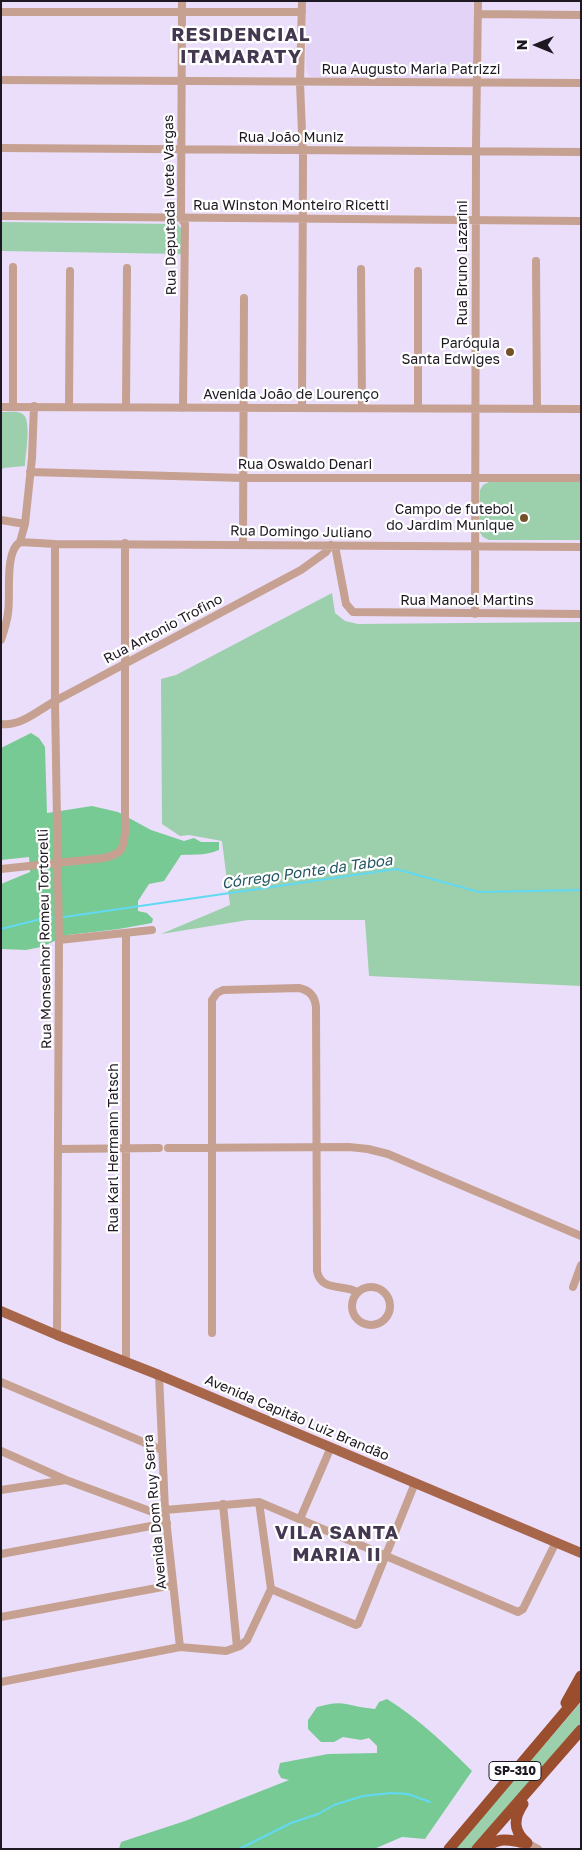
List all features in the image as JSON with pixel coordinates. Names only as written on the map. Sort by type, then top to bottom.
[{"type":"highway","points":[[554,1726],[581,1676]]},
{"type":"highway","name":"SP-310","points":[[449,1849],[581,1693]]},
{"type":"highway","name":"SP-310","points":[[477,1849],[581,1731]]},
{"type":"highway","points":[[525,1846],[519,1836],[515,1821],[518,1811],[542,1776]]},
{"type":"highway","points":[[484,1849],[494,1841],[501,1839],[525,1846]]},
{"type":"main road","name":"Avenida Capitão Luiz Brandão","points":[[1,1311],[126,1363],[158,1374],[581,1553]]},
{"type":"street","name":"Rua Deputada Ivete Vargas","points":[[182,1],[181,218],[185,224],[183,408]]},
{"type":"street","points":[[302,1],[300,83],[303,150],[302,407]]},
{"type":"street","name":"Rua Bruno Lazarini","points":[[475,614],[478,1]]},
{"type":"street","points":[[1,12],[302,12]]},
{"type":"street","points":[[478,14],[581,15]]},
{"type":"street","name":"Rua Augusto Maria Patrizzi","points":[[1,80],[581,83]]},
{"type":"street","name":"Rua João Muniz","points":[[1,148],[581,152]]},
{"type":"street","name":"Rua Winston Monteiro Ricetti","points":[[1,216],[581,221]]},
{"type":"street","points":[[536,261],[537,409]]},
{"type":"street","points":[[13,267],[13,407]]},
{"type":"street","points":[[126,407],[127,268]]},
{"type":"street","points":[[361,269],[362,407]]},
{"type":"street","points":[[69,406],[70,271]]},
{"type":"street","points":[[418,271],[418,408]]},
{"type":"street","points":[[243,544],[244,298]]},
{"type":"street","points":[[1,640],[8,612],[12,554],[16,544],[20,542],[25,524],[32,458],[34,406]]},
{"type":"street","name":"Avenida João de Lourenço","points":[[1,407],[581,409]]},
{"type":"street","name":"Rua Oswaldo Denari","points":[[30,472],[244,478],[581,478]]},
{"type":"street","points":[[1,520],[25,524]]},
{"type":"street","name":"Rua Domingo Juliano","points":[[20,542],[55,544],[581,547]]},
{"type":"street","points":[[1,868],[57,864],[117,854],[122,848],[125,832],[125,543]]},
{"type":"street","name":"Rua Monsenhor Romeu Tortorelli","points":[[55,544],[55,701],[59,940],[57,1335]]},
{"type":"street","name":"Rua Antonio Trofino","points":[[1,724],[7,725],[18,722],[301,570],[333,545]]},
{"type":"street","name":"Rua Manoel Martins","points":[[333,545],[346,604],[353,612],[581,614]]},
{"type":"street","points":[[59,940],[152,930]]},
{"type":"street","name":"Rua Karl Hermann Tatsch","points":[[126,934],[126,1363]]},
{"type":"street","points":[[212,1333],[211,1148],[213,998],[222,990],[299,988],[310,993],[316,1003],[318,1275],[322,1282],[329,1286],[352,1289],[357,1292]]},
{"type":"street","points":[[168,1148],[358,1147],[388,1154],[581,1236]]},
{"type":"street","points":[[59,1149],[159,1148]]},
{"type":"street","points":[[573,1287],[581,1265]]},
{"type":"street","points":[[369,1286],[383,1290],[390,1302],[390,1311],[385,1319],[377,1324],[368,1325],[356,1318],[352,1305],[357,1292],[369,1286]]},
{"type":"street","name":"Avenida Dom Ruy Serra","points":[[158,1374],[166,1516],[180,1647]]},
{"type":"street","points":[[1,1382],[162,1450]]},
{"type":"street","points":[[300,1519],[331,1447]]},
{"type":"street","points":[[1,1451],[66,1480],[166,1516]]},
{"type":"street","points":[[1,1490],[66,1480]]},
{"type":"street","points":[[271,1589],[356,1625],[358,1624],[415,1483]]},
{"type":"street","points":[[1,1682],[180,1647],[222,1651],[245,1643],[271,1589],[259,1502]]},
{"type":"street","points":[[1,1554],[223,1504],[259,1502],[447,1581],[515,1612],[521,1612],[556,1542]]},
{"type":"street","points":[[223,1504],[236,1647]]},
{"type":"street","points":[[1,1617],[173,1585]]},
{"type":"street","points":[[525,1846],[538,1849]]},
{"type":"shaded area","points":[[306,1],[473,1],[473,67],[471,72],[462,78],[312,77],[306,68]]},
{"type":"green space","points":[[1,222],[177,224],[181,228],[182,254],[1,251]]},
{"type":"green space","points":[[1,412],[19,412],[25,416],[28,437],[25,466],[3,468],[1,471]]},
{"type":"green space","points":[[489,482],[581,482],[581,540],[489,540],[483,537],[479,531],[480,490],[483,485]]},
{"type":"green space","points":[[332,593],[335,613],[345,621],[358,624],[581,622],[581,986],[369,976],[365,920],[248,920],[161,934],[230,905],[222,841],[189,835],[180,836],[162,824],[161,679],[176,675]]},
{"type":"green space","points":[[31,733],[39,738],[45,747],[47,813],[92,806],[118,812],[151,830],[184,841],[194,838],[201,842],[219,842],[219,850],[204,854],[181,855],[164,881],[149,884],[138,901],[138,911],[147,913],[153,919],[152,923],[68,935],[41,947],[26,950],[1,949],[1,884],[30,872],[29,857],[1,860],[1,748]]},
{"type":"green space","points":[[387,1699],[421,1724],[472,1771],[425,1839],[402,1837],[374,1849],[119,1849],[121,1842],[185,1821],[289,1780],[281,1778],[278,1772],[280,1763],[328,1754],[377,1753],[377,1746],[369,1738],[361,1740],[343,1737],[334,1742],[321,1742],[308,1729],[308,1720],[317,1707],[339,1703],[375,1709],[379,1702]]},
{"type":"green space","points":[[581,1702],[581,1723],[473,1849],[455,1849]]},
{"type":"waterway","name":"Córrego Ponte da Taboa","points":[[64,917],[396,869],[479,892],[581,890]]},
{"type":"waterway","name":"Córrego Ponte da Taboa","points":[[1,929],[52,918]]},
{"type":"waterway","points":[[239,1849],[291,1823],[318,1814],[334,1805],[363,1796],[391,1793],[408,1794],[430,1802]]},
{"type":"place","name":"Paróquia Santa Edwiges","points":[[510,352]]},
{"type":"place","name":"Campo de futebol do Jardim Munique","points":[[524,518]]},
{"type":"district","name":"RESIDENCIAL ITAMARATY","points":[[241,46]]},
{"type":"district","name":"VILA SANTA MARIA II","points":[[337,1544]]}]
